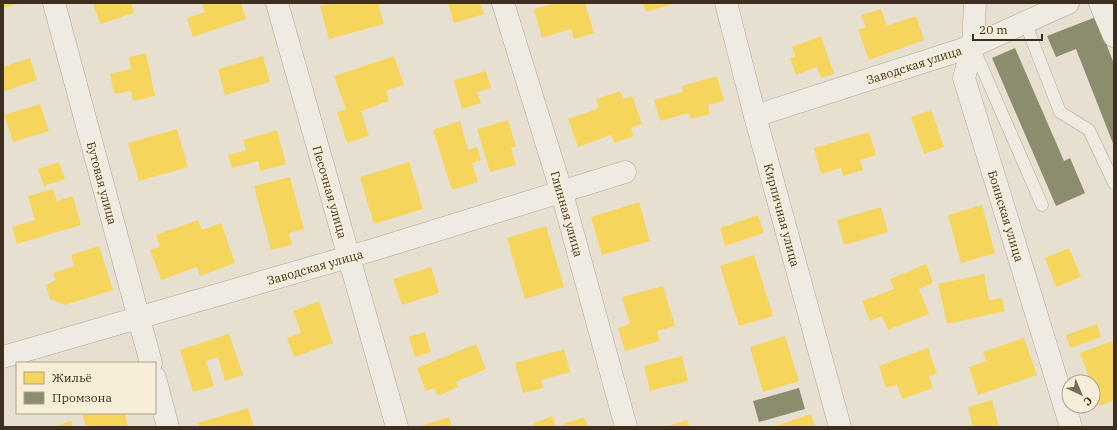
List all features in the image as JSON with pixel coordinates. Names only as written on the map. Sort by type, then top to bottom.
[{"type":"street","name":"Бутовая улица","points":[[54,3],[151,362]]},
{"type":"street","name":"Песочная улица","points":[[277,3],[398,427]]},
{"type":"street","name":"Глинная улица","points":[[503,3],[561,190],[626,427]]},
{"type":"street","name":"Кирпичная улица","points":[[726,3],[755,116],[840,427]]},
{"type":"street","name":"Боинская улица","points":[[975,3],[973,46],[964,78],[1071,427]]},
{"type":"street","name":"Заводская улица","points":[[755,116],[973,46],[1068,3]]},
{"type":"street","points":[[1100,3],[1114,36]]},
{"type":"street","name":"Заводская улица","points":[[3,356],[349,257],[561,190],[625,172]]},
{"type":"street","points":[[156,382],[168,427]]},
{"type":"lane","points":[[1025,22],[1060,112],[1089,130],[1114,183]]},
{"type":"lane","points":[[973,46],[1042,205]]},
{"type":"building: Жильё","points":[[3,3],[20,3],[3,8]]},
{"type":"building: Жильё","points":[[93,3],[131,3],[134,13],[100,24]]},
{"type":"building: Жильё","points":[[202,3],[241,3],[246,19],[193,37],[187,18],[205,12]]},
{"type":"building: Жильё","points":[[332,3],[378,3],[384,24],[329,39],[320,6]]},
{"type":"building: Жильё","points":[[448,3],[480,3],[484,14],[454,23]]},
{"type":"building: Жильё","points":[[555,3],[585,3],[594,33],[574,39],[571,29],[542,38],[534,9]]},
{"type":"building: Жильё","points":[[643,3],[675,3],[646,12]]},
{"type":"building: Жильё","points":[[881,9],[887,26],[916,16],[924,40],[869,60],[858,30],[866,27],[861,15]]},
{"type":"building: Жильё","points":[[821,36],[834,74],[821,78],[817,67],[796,75],[790,58],[795,56],[792,47]]},
{"type":"building: Жильё","points":[[146,53],[155,96],[133,101],[131,91],[114,94],[110,74],[131,69],[129,57]]},
{"type":"building: Жильё","points":[[263,56],[270,82],[225,95],[218,69]]},
{"type":"building: Жильё","points":[[394,56],[404,85],[386,91],[389,101],[361,111],[369,136],[347,143],[337,112],[346,109],[334,76]]},
{"type":"building: Жильё","points":[[30,58],[37,80],[3,92],[3,67]]},
{"type":"building: Жильё","points":[[486,71],[491,88],[477,92],[481,103],[462,109],[454,80]]},
{"type":"building: Жильё","points":[[717,76],[724,101],[708,105],[710,114],[690,119],[689,113],[660,121],[654,100],[683,92],[682,86]]},
{"type":"building: Жильё","points":[[620,91],[623,99],[632,96],[642,124],[631,128],[634,136],[614,143],[611,135],[578,147],[568,119],[599,108],[596,99]]},
{"type":"building: Жильё","points":[[40,104],[49,131],[13,142],[4,115]]},
{"type":"building: Жильё","points":[[931,110],[944,147],[924,154],[911,117]]},
{"type":"building: Жильё","points":[[508,120],[516,147],[511,148],[516,165],[490,172],[477,129]]},
{"type":"building: Жильё","points":[[460,121],[468,150],[477,147],[481,160],[472,163],[478,182],[452,190],[433,130]]},
{"type":"building: Жильё","points":[[177,129],[188,167],[139,181],[128,143]]},
{"type":"building: Жильё","points":[[277,130],[286,164],[260,171],[258,161],[232,168],[228,155],[246,150],[243,140]]},
{"type":"building: Жильё","points":[[869,132],[876,155],[860,160],[863,170],[843,176],[841,168],[821,174],[814,148]]},
{"type":"building: Жильё","points":[[59,162],[65,179],[44,186],[38,169]]},
{"type":"building: Жильё","points":[[409,162],[423,209],[374,224],[360,177]]},
{"type":"building: Жильё","points":[[290,177],[304,229],[289,233],[292,245],[271,250],[254,186]]},
{"type":"building: Жильё","points":[[53,189],[57,201],[73,196],[81,225],[17,244],[12,227],[35,220],[28,196]]},
{"type":"building: Жильё","points":[[639,202],[650,241],[602,255],[591,217]]},
{"type":"building: Жильё","points":[[982,205],[995,253],[961,263],[948,215]]},
{"type":"building: Жильё","points":[[881,207],[888,232],[844,245],[837,220]]},
{"type":"building: Жильё","points":[[758,215],[764,233],[725,246],[720,228]]},
{"type":"building: Жильё","points":[[198,220],[202,230],[221,223],[235,263],[200,276],[197,267],[161,280],[150,250],[160,247],[156,235]]},
{"type":"building: Жильё","points":[[546,226],[564,287],[525,299],[507,238]]},
{"type":"building: Жильё","points":[[99,246],[113,290],[65,305],[50,299],[46,285],[56,280],[53,273],[74,266],[71,255]]},
{"type":"building: Жильё","points":[[1069,248],[1081,277],[1056,287],[1045,258]]},
{"type":"building: Жильё","points":[[754,255],[773,316],[739,326],[720,266]]},
{"type":"building: Жильё","points":[[926,264],[933,283],[919,289],[929,314],[888,330],[882,316],[870,321],[862,301],[894,289],[890,279]]},
{"type":"building: Жильё","points":[[431,267],[439,293],[402,305],[393,279]]},
{"type":"building: Жильё","points":[[984,274],[989,300],[1002,298],[1005,311],[947,324],[938,284]]},
{"type":"building: Жильё","points":[[663,286],[675,326],[657,331],[660,341],[625,351],[618,328],[630,324],[622,297]]},
{"type":"building: Жильё","points":[[319,301],[333,343],[294,357],[287,338],[301,333],[293,311]]},
{"type":"building: Жильё","points":[[1097,324],[1101,337],[1070,348],[1066,335]]},
{"type":"building: Жильё","points":[[425,332],[431,352],[415,357],[409,337]]},
{"type":"building: Жильё","points":[[229,334],[243,375],[225,381],[218,357],[206,361],[214,386],[193,392],[180,350]]},
{"type":"building: Жильё","points":[[785,336],[799,381],[763,392],[750,347]]},
{"type":"building: Жильё","points":[[1024,338],[1037,375],[978,395],[969,367],[986,361],[983,352]]},
{"type":"building: Жильё","points":[[1112,341],[1114,347],[1114,400],[1101,406],[1101,374],[1088,374],[1080,353]]},
{"type":"building: Жильё","points":[[476,344],[486,369],[456,382],[458,387],[438,396],[434,388],[426,391],[417,368]]},
{"type":"building: Жильё","points":[[928,348],[937,374],[929,376],[933,388],[902,399],[897,385],[886,388],[879,366]]},
{"type":"building: Жильё","points":[[564,349],[570,372],[541,380],[543,388],[523,393],[515,363]]},
{"type":"building: Жильё","points":[[682,356],[688,381],[650,391],[644,366]]},
{"type":"building: Жильё","points":[[992,400],[999,427],[973,427],[968,407]]},
{"type":"building: Жильё","points":[[248,408],[254,427],[199,427],[198,423]]},
{"type":"building: Жильё","points":[[82,414],[126,414],[125,415],[128,427],[86,427]]},
{"type":"building: Жильё","points":[[811,414],[815,427],[775,427],[775,426]]},
{"type":"building: Жильё","points":[[552,416],[556,427],[534,427],[532,424]]},
{"type":"building: Жильё","points":[[449,417],[452,427],[418,427]]},
{"type":"building: Жильё","points":[[584,417],[588,427],[556,427]]},
{"type":"building: Жильё","points":[[687,420],[690,427],[664,427]]},
{"type":"building: Жильё","points":[[71,421],[73,427],[54,427]]},
{"type":"building: Промзона","points":[[1096,17],[1114,64],[1114,146],[1076,49],[1056,57],[1047,36]]},
{"type":"building: Промзона","points":[[1015,48],[1064,161],[1070,158],[1085,193],[1056,206],[992,58]]},
{"type":"building: Промзона","points":[[799,388],[805,409],[759,422],[753,401]]}]
